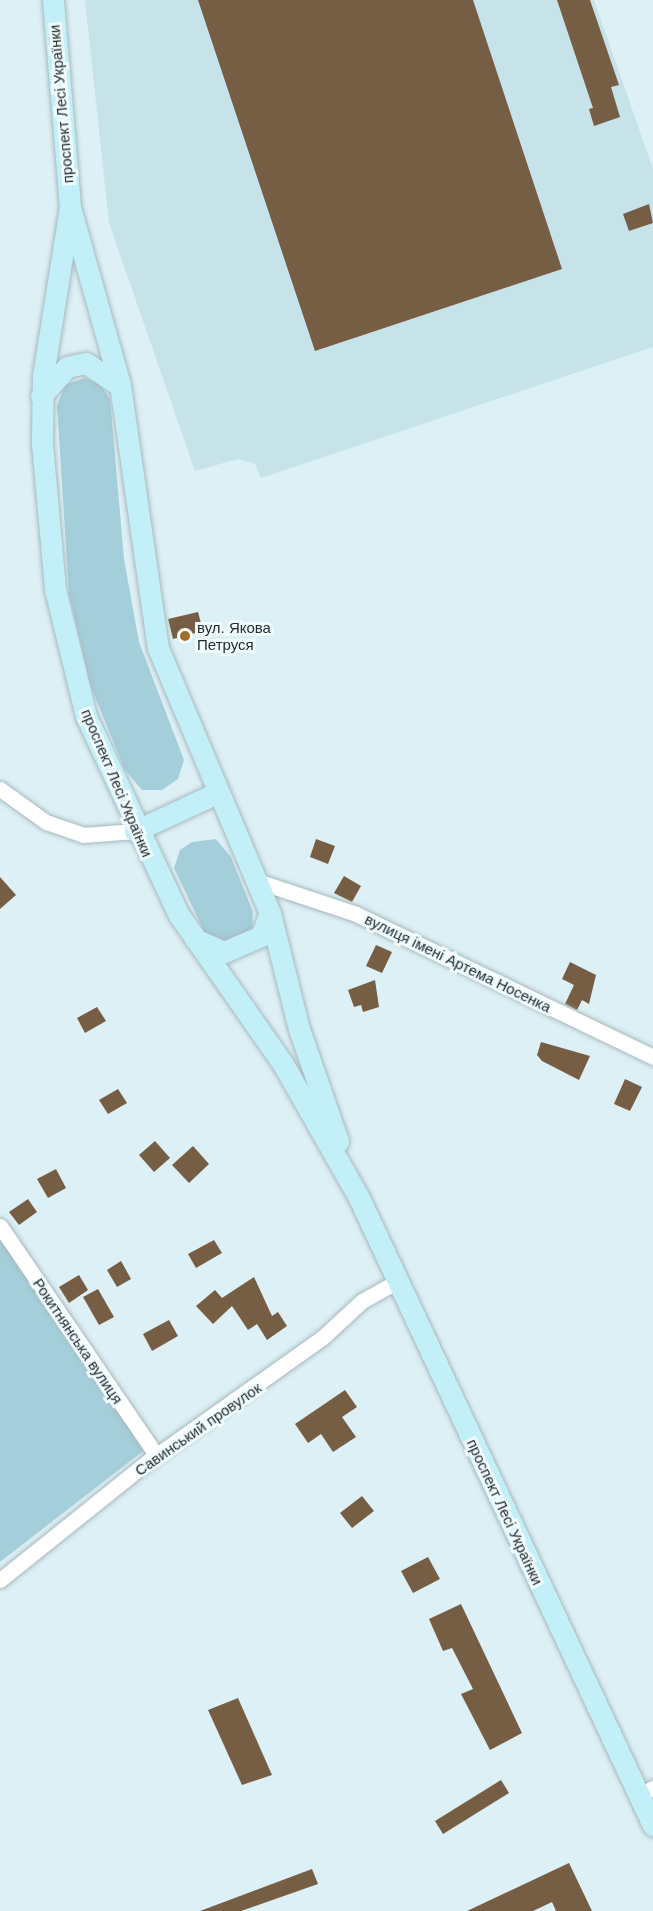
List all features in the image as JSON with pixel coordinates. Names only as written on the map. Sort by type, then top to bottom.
[{"type":"street","name":"проспект Лесі Українки","points":[[53,0],[69,207],[120,385],[158,648],[217,793],[270,913],[299,1029],[359,1198]]},
{"type":"street","name":"проспект Лесі Українки","points":[[69,207],[41,396],[52,565],[64,635],[86,716],[135,831],[192,937],[283,1064],[359,1198],[646,1791],[653,1825]]},
{"type":"street","points":[[41,396],[68,367],[86,363],[120,385]]},
{"type":"street","points":[[0,789],[46,822],[83,836],[135,831],[217,793]]},
{"type":"street","name":"вулиця імені Артема Носенка","points":[[257,881],[356,914],[653,1057]]},
{"type":"street","points":[[192,937],[224,952],[261,936],[270,913]]},
{"type":"street","name":"Рокитнянська вулиця","points":[[0,1226],[157,1456]]},
{"type":"street","name":"Савинський провулок","points":[[0,1580],[157,1456],[241,1400],[363,1301],[398,1281]]},
{"type":"shaded area","points":[[85,0],[594,0],[653,169],[653,347],[261,478],[255,464],[238,459],[195,471],[109,223]]},
{"type":"shaded area","points":[[84,378],[99,383],[110,399],[124,559],[139,642],[184,760],[178,779],[162,790],[142,790],[125,770],[91,687],[69,594],[57,405],[65,385]]},
{"type":"shaded area","points":[[216,839],[231,857],[253,912],[252,929],[231,945],[205,933],[174,868],[180,850],[192,842]]},
{"type":"shaded area","points":[[0,1238],[147,1448],[0,1562]]},
{"type":"building","points":[[198,0],[473,0],[562,269],[315,351]]},
{"type":"building","points":[[557,0],[590,0],[619,85],[611,87],[620,117],[594,126],[589,109],[593,108]]},
{"type":"building","points":[[649,204],[653,223],[629,231],[623,214]]},
{"type":"building","points":[[198,612],[203,631],[173,639],[168,619]]},
{"type":"building","points":[[316,839],[335,846],[328,864],[310,857]]},
{"type":"building","points":[[344,876],[361,886],[352,902],[334,893]]},
{"type":"building","points":[[0,877],[16,895],[0,909]]},
{"type":"building","points":[[376,945],[392,952],[382,973],[366,966]]},
{"type":"building","points":[[570,962],[596,975],[589,1004],[582,1000],[577,1010],[565,1004],[574,985],[562,979]]},
{"type":"building","points":[[375,980],[379,1007],[363,1012],[361,1005],[354,1007],[348,990]]},
{"type":"building","points":[[97,1007],[106,1021],[85,1033],[77,1018]]},
{"type":"building","points":[[541,1042],[590,1056],[579,1080],[542,1061],[537,1055]]},
{"type":"building","points":[[625,1079],[642,1087],[630,1111],[614,1104]]},
{"type":"building","points":[[118,1089],[127,1103],[108,1114],[99,1100]]},
{"type":"building","points":[[155,1141],[170,1158],[154,1172],[139,1155]]},
{"type":"building","points":[[193,1146],[209,1164],[189,1183],[172,1165]]},
{"type":"building","points":[[56,1169],[66,1188],[48,1198],[37,1179]]},
{"type":"building","points":[[28,1199],[37,1212],[19,1225],[9,1212]]},
{"type":"building","points":[[214,1240],[222,1253],[196,1268],[188,1254]]},
{"type":"building","points":[[121,1261],[131,1279],[117,1287],[107,1270]]},
{"type":"building","points":[[79,1275],[88,1290],[69,1303],[59,1287]]},
{"type":"building","points":[[254,1277],[272,1316],[278,1312],[287,1326],[267,1340],[257,1324],[248,1330],[232,1306],[213,1324],[196,1306],[215,1290],[222,1298]]},
{"type":"building","points":[[98,1289],[114,1317],[99,1325],[83,1297]]},
{"type":"building","points":[[169,1320],[178,1336],[152,1351],[143,1334]]},
{"type":"building","points":[[345,1390],[357,1407],[342,1417],[356,1437],[333,1452],[321,1434],[308,1443],[295,1424]]},
{"type":"building","points":[[362,1496],[374,1511],[352,1528],[340,1513]]},
{"type":"building","points":[[428,1557],[440,1579],[413,1593],[401,1571]]},
{"type":"building","points":[[461,1604],[522,1733],[490,1750],[461,1694],[473,1689],[452,1648],[443,1651],[429,1619]]},
{"type":"building","points":[[238,1698],[272,1775],[242,1785],[208,1710]]},
{"type":"building","points":[[501,1780],[509,1793],[443,1834],[435,1821]]},
{"type":"building","points":[[569,1863],[592,1911],[556,1911],[552,1902],[533,1911],[467,1911]]},
{"type":"building","points":[[312,1869],[318,1884],[241,1911],[200,1911]]},
{"type":"place","name":"вул. Якова Петруся","points":[[185,636]]}]
